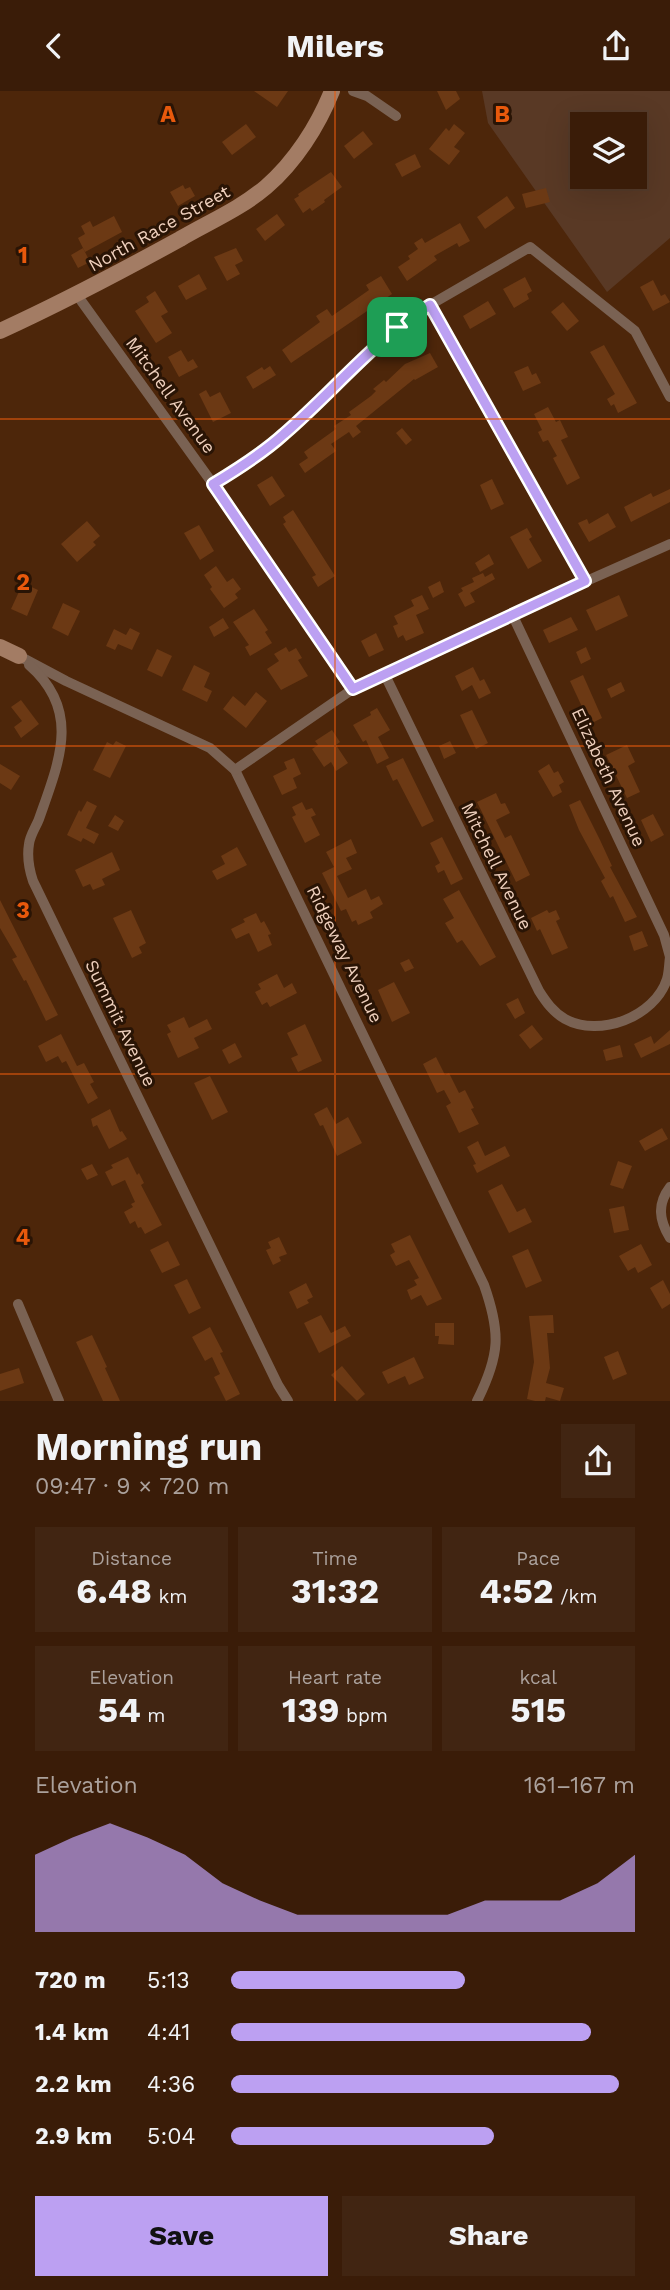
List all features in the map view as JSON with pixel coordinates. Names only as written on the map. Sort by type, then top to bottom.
[{"type":"street","name":"North Race Street","points":[[0,331],[77,295],[235,210],[268,186],[295,156],[318,121],[332,91]]},
{"type":"street","points":[[353,91],[367,96],[396,115]]},
{"type":"street","points":[[213,484],[284,435],[397,327],[530,247],[635,331],[670,397]]},
{"type":"street","name":"Mitchell Avenue","points":[[77,295],[213,484],[353,689]]},
{"type":"street","points":[[430,305],[585,581]]},
{"type":"street","points":[[234,770],[353,689],[670,544]]},
{"type":"street","name":"Elizabeth Avenue","points":[[512,614],[664,935],[670,957],[667,980],[655,1000],[636,1014],[616,1023]]},
{"type":"street","name":"Ridgeway Avenue","points":[[0,647],[210,748],[234,770],[484,1285],[494,1313],[497,1344],[491,1374],[477,1401]]},
{"type":"street","name":"Summit Avenue","points":[[19,656],[51,689],[60,712],[63,737],[59,761],[29,843],[28,866],[33,881],[288,1401]]},
{"type":"street","name":"Mitchell Avenue","points":[[384,673],[539,991],[550,1008],[566,1019],[584,1026],[616,1023]]},
{"type":"street","points":[[670,1187],[661,1201],[660,1216],[670,1238]]},
{"type":"street","points":[[18,1304],[59,1401]]},
{"type":"shaded area","points":[[482,91],[670,91],[670,238],[607,292],[488,123]]},
{"type":"building","points":[[254,91],[288,91],[277,107]]},
{"type":"building","points":[[437,91],[456,91],[460,99],[446,110]]},
{"type":"building","points":[[246,124],[256,137],[232,155],[222,142]]},
{"type":"building","points":[[454,124],[465,133],[454,147],[460,151],[449,165],[429,149],[446,128],[449,131]]},
{"type":"building","points":[[363,131],[373,144],[354,159],[344,146]]},
{"type":"building","points":[[415,154],[421,167],[402,177],[395,164]]},
{"type":"building","points":[[331,172],[342,187],[312,211],[310,208],[303,213],[294,199]]},
{"type":"building","points":[[183,185],[185,189],[190,187],[195,196],[178,206],[170,192]]},
{"type":"building","points":[[546,188],[550,202],[526,208],[522,194]]},
{"type":"building","points":[[507,196],[515,208],[485,229],[477,217]]},
{"type":"building","points":[[277,214],[285,225],[265,241],[256,229]]},
{"type":"building","points":[[114,216],[122,232],[85,252],[78,238],[85,234],[81,226],[90,221],[93,227]]},
{"type":"building","points":[[460,223],[470,241],[459,247],[457,243],[434,256],[437,260],[407,281],[398,267],[418,249],[414,243],[422,238],[425,243]]},
{"type":"building","points":[[83,248],[90,262],[78,268],[71,255]]},
{"type":"building","points":[[236,248],[243,261],[235,265],[240,274],[227,281],[214,257]]},
{"type":"building","points":[[199,274],[207,289],[186,300],[178,286]]},
{"type":"building","points":[[381,276],[392,294],[291,363],[282,350],[320,322],[316,316],[327,309],[332,316],[369,290],[366,285]]},
{"type":"building","points":[[525,277],[532,291],[527,294],[529,299],[514,308],[503,289]]},
{"type":"building","points":[[653,280],[661,296],[665,294],[670,302],[653,311],[640,287]]},
{"type":"building","points":[[155,291],[168,312],[161,316],[172,333],[156,343],[135,311],[149,302],[146,297]]},
{"type":"building","points":[[488,301],[496,314],[470,329],[463,316]]},
{"type":"building","points":[[563,302],[579,321],[567,331],[551,312]]},
{"type":"building","points":[[604,345],[637,403],[618,413],[614,404],[611,406],[607,399],[615,394],[590,352]]},
{"type":"building","points":[[181,350],[188,362],[193,359],[198,367],[179,377],[168,357]]},
{"type":"building","points":[[430,353],[438,367],[414,379],[356,426],[361,432],[353,438],[349,432],[331,444],[336,451],[305,473],[299,464],[308,458],[304,452],[336,429],[334,426],[351,415],[349,412],[371,396],[376,391],[373,389],[384,380],[386,382],[405,364]]},
{"type":"building","points":[[270,366],[276,375],[253,389],[246,377],[262,367],[264,370]]},
{"type":"building","points":[[528,366],[532,375],[536,373],[541,383],[523,391],[514,372]]},
{"type":"building","points":[[206,390],[210,397],[220,392],[231,413],[213,422],[199,394]]},
{"type":"building","points":[[548,407],[556,422],[560,420],[568,437],[561,440],[580,478],[567,485],[553,458],[557,456],[548,440],[543,442],[538,432],[542,430],[534,414]]},
{"type":"building","points":[[402,428],[412,440],[406,445],[396,433]]},
{"type":"building","points":[[272,476],[285,496],[270,506],[257,485]]},
{"type":"building","points":[[492,479],[504,504],[491,510],[480,485]]},
{"type":"building","points":[[670,489],[670,502],[631,522],[624,507],[651,493],[653,497]]},
{"type":"building","points":[[293,510],[335,576],[318,587],[312,577],[316,575],[283,524],[286,522],[283,517]]},
{"type":"building","points":[[608,513],[616,527],[589,542],[578,523],[587,519],[589,524]]},
{"type":"building","points":[[87,521],[100,536],[93,542],[96,545],[77,562],[61,544]]},
{"type":"building","points":[[199,525],[214,551],[200,560],[184,533]]},
{"type":"building","points":[[527,528],[532,537],[529,539],[542,561],[528,569],[510,537]]},
{"type":"building","points":[[489,554],[494,564],[480,572],[475,563]]},
{"type":"building","points":[[216,566],[227,582],[233,578],[241,589],[235,594],[238,598],[224,608],[210,589],[212,587],[204,575]]},
{"type":"building","points":[[483,573],[485,577],[492,573],[495,579],[470,593],[475,602],[465,607],[458,594],[463,591],[461,588],[474,582],[472,578]]},
{"type":"building","points":[[440,581],[444,592],[433,598],[428,587]]},
{"type":"building","points":[[23,583],[38,590],[27,616],[11,609]]},
{"type":"building","points":[[422,595],[429,609],[416,615],[424,633],[406,641],[403,635],[398,638],[393,626],[398,624],[394,616],[414,606],[411,600]]},
{"type":"building","points":[[619,595],[628,616],[596,631],[586,610]]},
{"type":"building","points":[[63,603],[80,611],[68,636],[52,628]]},
{"type":"building","points":[[254,609],[268,630],[265,632],[272,643],[250,656],[245,647],[249,645],[233,622]]},
{"type":"building","points":[[571,617],[578,630],[549,643],[543,630]]},
{"type":"building","points":[[223,618],[229,628],[214,637],[209,627]]},
{"type":"building","points":[[130,628],[140,633],[132,650],[118,644],[115,650],[106,646],[114,629],[126,635]]},
{"type":"building","points":[[376,633],[384,650],[369,657],[361,641]]},
{"type":"building","points":[[286,647],[289,652],[296,648],[302,658],[298,660],[308,676],[281,690],[267,669],[279,661],[274,654]]},
{"type":"building","points":[[586,647],[591,659],[581,664],[576,652]]},
{"type":"building","points":[[157,649],[172,656],[162,677],[147,670]]},
{"type":"building","points":[[194,665],[210,673],[204,687],[212,691],[207,702],[182,690]]},
{"type":"building","points":[[473,667],[480,681],[484,679],[491,693],[479,699],[472,685],[462,691],[455,676]]},
{"type":"building","points":[[583,675],[602,718],[590,724],[570,681]]},
{"type":"building","points":[[621,682],[625,691],[611,698],[607,689]]},
{"type":"building","points":[[256,692],[267,701],[246,728],[223,709],[233,696],[245,706]]},
{"type":"building","points":[[21,700],[39,724],[21,738],[14,727],[22,721],[11,707]]},
{"type":"building","points":[[377,708],[390,730],[378,737],[389,758],[377,764],[366,740],[363,742],[353,725],[371,715],[370,712]]},
{"type":"building","points":[[472,710],[488,743],[476,749],[460,715]]},
{"type":"building","points":[[332,730],[340,742],[336,745],[348,763],[336,771],[331,762],[324,767],[312,749],[318,745],[315,741]]},
{"type":"building","points":[[116,741],[126,746],[110,778],[93,770],[107,742],[113,745]]},
{"type":"building","points":[[450,741],[456,753],[444,759],[439,746]]},
{"type":"building","points":[[627,745],[635,762],[628,766],[640,792],[627,798],[606,755]]},
{"type":"building","points":[[294,758],[301,774],[293,778],[297,788],[282,795],[273,776],[287,769],[284,762]]},
{"type":"building","points":[[403,758],[434,821],[422,827],[397,779],[393,781],[386,766]]},
{"type":"building","points":[[0,764],[20,776],[11,790],[0,783]]},
{"type":"building","points":[[549,764],[554,773],[558,771],[564,782],[559,785],[562,792],[553,797],[538,771]]},
{"type":"building","points":[[496,793],[501,804],[505,803],[510,813],[496,820],[505,838],[511,835],[530,875],[516,882],[477,802]]},
{"type":"building","points":[[580,800],[612,866],[610,867],[637,917],[625,922],[613,896],[610,898],[601,881],[605,878],[569,805]]},
{"type":"building","points":[[87,801],[97,806],[86,828],[99,834],[94,844],[83,838],[81,842],[67,835],[79,810],[81,812]]},
{"type":"building","points":[[302,802],[306,810],[312,808],[316,815],[311,817],[320,835],[305,843],[292,817],[296,815],[292,807]]},
{"type":"building","points":[[653,814],[664,835],[651,842],[641,820]]},
{"type":"building","points":[[115,815],[124,821],[118,831],[108,826]]},
{"type":"building","points":[[442,837],[463,879],[451,885],[444,870],[438,873],[435,866],[440,863],[430,843]]},
{"type":"building","points":[[351,839],[357,853],[346,858],[352,869],[337,876],[348,898],[366,889],[371,900],[379,896],[383,904],[370,912],[373,918],[358,925],[356,920],[352,922],[346,909],[341,911],[322,873],[334,867],[326,852]]},
{"type":"building","points":[[237,847],[247,865],[217,880],[212,871],[225,864],[221,856]]},
{"type":"building","points":[[112,852],[120,870],[102,879],[105,885],[93,890],[90,884],[83,887],[75,870]]},
{"type":"building","points":[[459,890],[496,957],[480,966],[462,940],[457,943],[445,923],[454,918],[443,899]]},
{"type":"building","points":[[0,900],[58,1015],[46,1021],[26,980],[24,981],[12,959],[17,957],[0,928]]},
{"type":"building","points":[[131,910],[146,943],[139,947],[142,953],[132,958],[113,918]]},
{"type":"building","points":[[547,910],[549,913],[556,910],[560,919],[556,921],[568,948],[552,955],[540,929],[537,931],[531,918]]},
{"type":"building","points":[[256,913],[271,934],[268,935],[272,945],[258,952],[249,933],[236,939],[231,929]]},
{"type":"building","points":[[642,931],[648,946],[634,951],[629,936]]},
{"type":"building","points":[[409,959],[414,968],[405,972],[400,963]]},
{"type":"building","points":[[277,974],[284,988],[292,983],[297,993],[270,1007],[267,1002],[262,1005],[255,992],[261,989],[258,984]]},
{"type":"building","points":[[394,982],[410,1013],[392,1022],[378,990]]},
{"type":"building","points":[[518,998],[525,1013],[515,1019],[506,1004]]},
{"type":"building","points":[[184,1017],[189,1028],[207,1019],[212,1029],[194,1038],[199,1048],[178,1058],[167,1034],[171,1032],[167,1025]]},
{"type":"building","points":[[305,1024],[322,1061],[298,1072],[291,1058],[298,1055],[287,1033]]},
{"type":"building","points":[[532,1025],[543,1039],[530,1049],[519,1035]]},
{"type":"building","points":[[670,1030],[670,1044],[641,1058],[634,1044],[651,1036],[654,1044]]},
{"type":"building","points":[[61,1034],[77,1066],[84,1063],[94,1082],[90,1084],[98,1098],[88,1104],[66,1061],[62,1063],[58,1056],[46,1062],[38,1046]]},
{"type":"building","points":[[235,1043],[242,1057],[229,1064],[222,1050]]},
{"type":"building","points":[[620,1045],[623,1057],[606,1061],[603,1050]]},
{"type":"building","points":[[436,1057],[445,1075],[449,1073],[459,1093],[465,1090],[479,1124],[459,1133],[446,1106],[451,1103],[444,1090],[437,1093],[423,1064]]},
{"type":"building","points":[[210,1076],[228,1112],[212,1120],[194,1083]]},
{"type":"building","points":[[327,1107],[336,1124],[348,1117],[362,1143],[337,1156],[323,1125],[320,1126],[314,1114]]},
{"type":"building","points":[[110,1109],[120,1132],[122,1131],[127,1139],[109,1149],[97,1125],[93,1127],[91,1119]]},
{"type":"building","points":[[662,1128],[668,1139],[645,1151],[639,1141]]},
{"type":"building","points":[[478,1141],[485,1156],[505,1146],[510,1156],[477,1173],[473,1165],[476,1164],[467,1147]]},
{"type":"building","points":[[128,1157],[144,1183],[141,1185],[162,1225],[145,1234],[135,1221],[130,1224],[124,1212],[133,1207],[131,1204],[135,1202],[125,1180],[112,1186],[105,1172],[113,1168],[111,1165]]},
{"type":"building","points":[[618,1161],[632,1166],[623,1189],[610,1185]]},
{"type":"building","points":[[92,1164],[98,1175],[87,1180],[81,1169]]},
{"type":"building","points":[[502,1184],[517,1212],[525,1208],[532,1222],[509,1233],[488,1191]]},
{"type":"building","points":[[624,1206],[629,1230],[614,1233],[609,1209]]},
{"type":"building","points":[[410,1235],[442,1299],[427,1306],[421,1295],[411,1300],[407,1290],[417,1285],[414,1280],[419,1278],[409,1260],[396,1266],[390,1255],[395,1252],[391,1244]]},
{"type":"building","points":[[279,1237],[287,1254],[279,1257],[281,1261],[273,1265],[266,1250],[271,1248],[268,1242]]},
{"type":"building","points":[[168,1241],[180,1265],[162,1273],[150,1250]]},
{"type":"building","points":[[641,1244],[652,1265],[638,1273],[635,1267],[628,1271],[619,1256]]},
{"type":"building","points":[[528,1249],[542,1281],[526,1288],[512,1256]]},
{"type":"building","points":[[187,1279],[201,1308],[189,1314],[174,1285]]},
{"type":"building","points":[[663,1280],[670,1294],[670,1304],[662,1309],[650,1288]]},
{"type":"building","points":[[306,1283],[313,1297],[307,1300],[309,1303],[297,1309],[289,1292]]},
{"type":"building","points":[[321,1315],[331,1333],[345,1326],[351,1336],[319,1353],[304,1323]]},
{"type":"building","points":[[553,1315],[554,1333],[547,1333],[550,1368],[546,1383],[564,1388],[560,1401],[546,1397],[545,1401],[527,1399],[534,1362],[529,1316]]},
{"type":"building","points":[[435,1323],[454,1323],[454,1345],[438,1344],[439,1336],[435,1336]]},
{"type":"building","points":[[210,1327],[240,1394],[226,1401],[214,1377],[220,1374],[212,1357],[205,1361],[192,1337]]},
{"type":"building","points":[[92,1335],[120,1401],[103,1401],[76,1342]]},
{"type":"building","points":[[618,1351],[627,1374],[613,1380],[604,1357]]},
{"type":"building","points":[[414,1357],[424,1378],[409,1385],[405,1376],[388,1384],[382,1372]]},
{"type":"building","points":[[342,1366],[365,1394],[357,1401],[331,1375]]},
{"type":"building","points":[[19,1368],[24,1383],[0,1391],[0,1374]]},
{"type":"route","points":[[430,305],[585,581],[353,689],[213,484],[284,435],[397,327],[430,305]]}]
